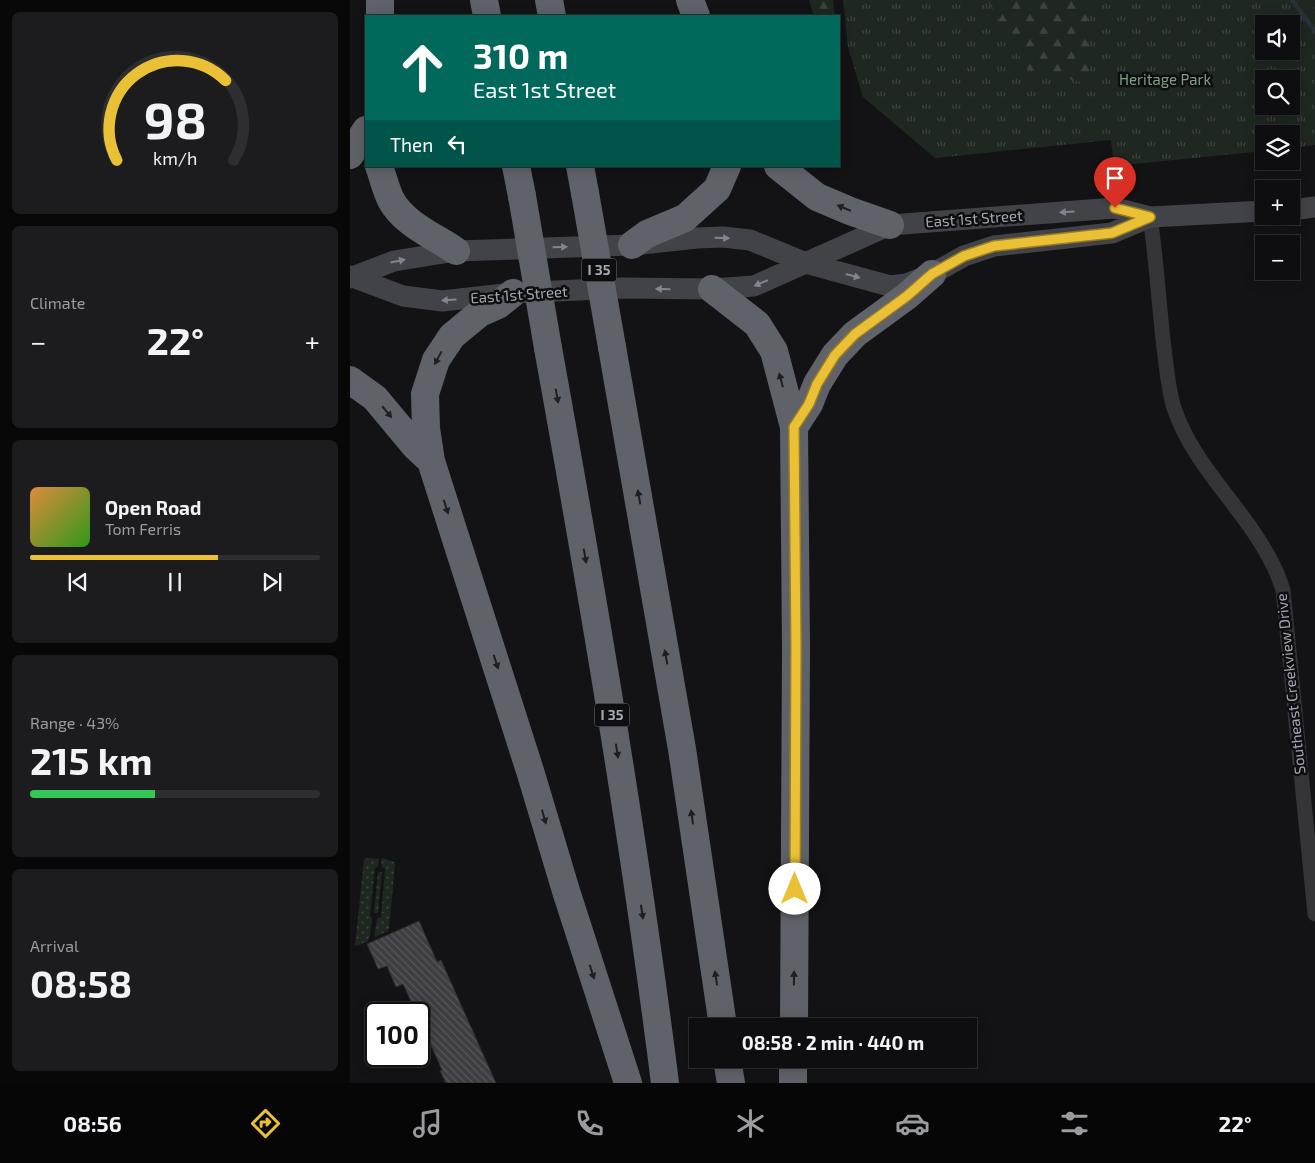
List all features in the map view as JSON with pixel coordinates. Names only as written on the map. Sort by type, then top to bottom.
[{"type":"highway","points":[[380,0],[380,15]]},
{"type":"highway","points":[[484,0],[487,15]]},
{"type":"highway","points":[[549,0],[552,15]]},
{"type":"highway","points":[[690,0],[696,15]]},
{"type":"highway","points":[[350,155],[365,132]]},
{"type":"highway","points":[[379,167],[391,200],[402,215],[418,228],[456,251]]},
{"type":"highway","name":"I 35","points":[[516,167],[625,797],[666,1083]]},
{"type":"highway","name":"I 35","points":[[580,167],[682,749],[722,1018]]},
{"type":"highway","points":[[632,245],[647,234],[685,218],[717,189],[727,167]]},
{"type":"highway","points":[[779,167],[817,197],[890,225]]},
{"type":"highway","points":[[794,427],[809,404],[817,384],[835,355],[855,334],[907,296],[932,274]]},
{"type":"highway","points":[[712,289],[757,324],[774,351],[794,427],[796,648],[794,1018]]},
{"type":"highway","points":[[513,294],[498,305],[480,312],[452,336],[436,360],[425,394],[426,428],[431,461],[628,1083]]},
{"type":"highway","points":[[350,380],[375,398],[415,446],[431,461]]},
{"type":"highway","points":[[728,1068],[730,1083]]},
{"type":"highway","points":[[793,1068],[793,1083]]},
{"type":"main road","points":[[1300,209],[1315,207]]},
{"type":"main road","name":"East 1st Street","points":[[351,277],[403,296],[442,301],[513,294],[622,288],[712,289],[754,286],[890,225],[1115,208],[1150,217],[1255,211]]},
{"type":"main road","name":"East 1st Street","points":[[351,277],[394,261],[456,251],[632,245],[723,237],[750,240],[806,263],[890,286],[906,284],[932,274],[964,256],[994,246],[1112,233],[1150,217]]},
{"type":"street","name":"Southeast Creekview Drive","points":[[1150,217],[1155,248],[1162,334],[1174,408],[1193,448],[1206,469],[1253,532],[1274,565],[1282,590],[1315,914]]},
{"type":"green space","points":[[809,0],[833,0],[835,15],[814,15]]},
{"type":"green space","name":"Heritage Park","points":[[843,0],[1315,0],[1315,145],[1300,147],[1300,125],[1255,125],[1255,152],[1114,166],[1111,140],[935,158],[863,97],[848,47]]},
{"type":"green space","points":[[987,0],[1087,0],[1089,84],[1027,69]]},
{"type":"green space","points":[[1292,0],[1315,0],[1315,33]]},
{"type":"green space","points":[[382,858],[394,862],[395,865],[389,928],[388,931],[375,937],[377,919],[381,917],[385,869],[382,867]]},
{"type":"green space","points":[[364,859],[379,859],[378,866],[375,868],[370,915],[372,918],[370,936],[367,942],[355,946]]},
{"type":"green space","points":[[378,872],[382,872],[378,913],[374,913]]},
{"type":"building","points":[[419,921],[437,962],[441,960],[496,1083],[446,1083],[430,1043],[430,1002],[411,1002],[403,984],[396,987],[387,966],[378,969],[367,944]]},
{"type":"waterway","points":[[1292,0],[1315,31]]},
{"type":"route","points":[[795,889],[796,648],[794,427],[809,404],[817,384],[835,355],[855,334],[907,296],[932,274],[964,256],[994,246],[1112,233],[1150,217],[1115,208]]}]
